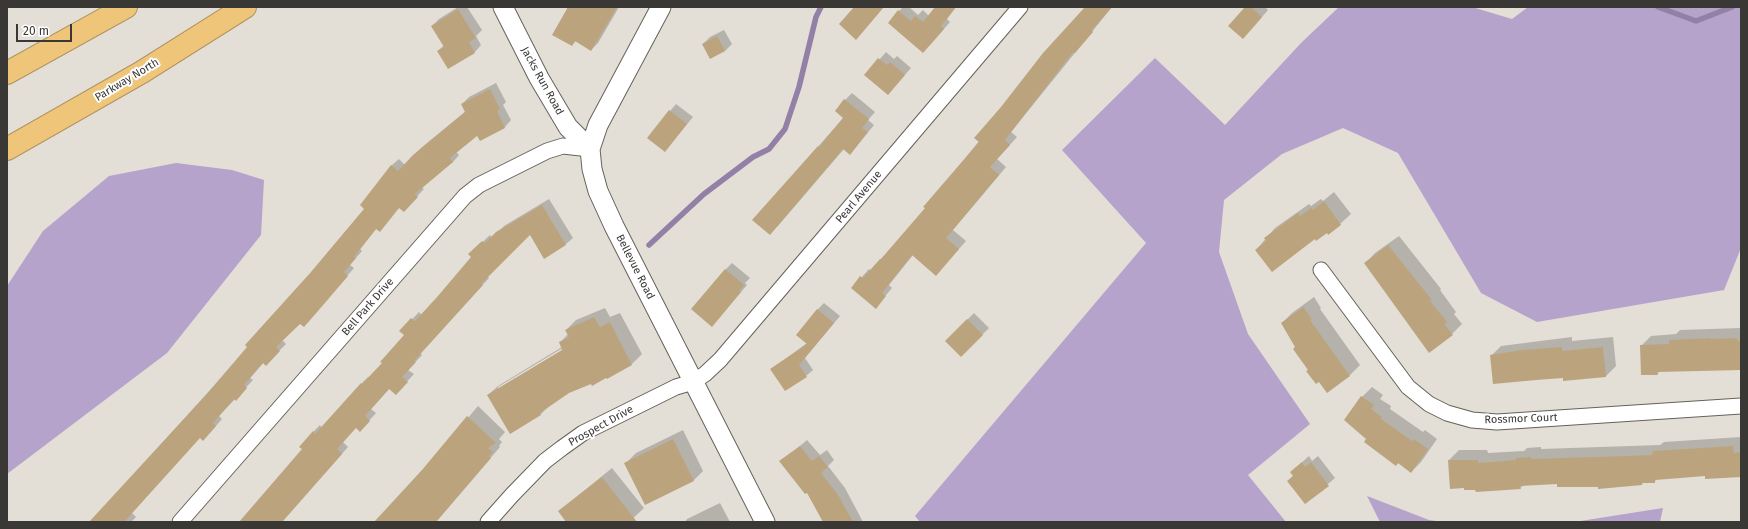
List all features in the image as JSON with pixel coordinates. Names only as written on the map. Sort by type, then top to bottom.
[{"type":"highway","points":[[7,73],[126,7]]},
{"type":"highway","name":"Parkway North","points":[[7,149],[142,72],[245,7]]},
{"type":"street","name":"Jacks Run Road","points":[[503,7],[539,78],[568,127],[590,149]]},
{"type":"street","name":"Bellevue Road","points":[[661,7],[607,107],[594,136],[590,149],[592,169],[598,192],[692,382],[765,522]]},
{"type":"street","name":"Pearl Avenue","points":[[692,382],[705,374],[720,360],[1020,7]]},
{"type":"street","name":"Bell Park Drive","points":[[180,522],[465,196],[479,185],[547,151],[563,146],[590,149]]},
{"type":"street","name":"Rossmor Court","points":[[1321,270],[1408,387],[1429,404],[1447,413],[1472,420],[1497,422],[1741,406]]},
{"type":"street","name":"Prospect Drive","points":[[488,522],[512,494],[540,467],[567,444],[583,433],[676,387],[692,382]]},
{"type":"shaded area","points":[[1339,7],[1472,7],[1512,19],[1528,7],[1741,7],[1741,248],[1724,290],[1537,322],[1481,293],[1398,153],[1343,128],[1282,154],[1224,200],[1219,252],[1248,334],[1310,424],[1248,475],[1286,522],[920,522],[915,516],[1146,243],[1062,150],[1155,58],[1225,125],[1301,43]]},
{"type":"shaded area","points":[[176,163],[232,170],[264,180],[261,235],[167,353],[7,474],[7,286],[43,231],[109,176]]},
{"type":"shaded area","points":[[1367,496],[1429,520],[1444,522],[1380,522]]},
{"type":"shaded area","points":[[1663,508],[1660,522],[1574,522]]},
{"type":"building","points":[[568,7],[617,7],[591,51],[575,41],[572,46],[552,35]]},
{"type":"building","points":[[854,7],[884,7],[856,40],[839,24]]},
{"type":"building","points":[[935,7],[956,7],[941,26],[944,29],[923,53],[888,23],[898,10],[911,21],[915,16],[923,22]]},
{"type":"building","points":[[1085,7],[1112,7],[1075,53],[1073,52],[1005,140],[1010,145],[990,167],[999,175],[946,238],[959,249],[936,276],[912,255],[882,293],[886,296],[876,309],[851,288],[860,276],[863,278],[881,259],[925,208],[923,207],[979,142],[974,138],[1001,107],[1043,53]]},
{"type":"building","points":[[1245,7],[1251,7],[1262,17],[1243,39],[1228,26]]},
{"type":"building","points":[[458,9],[476,38],[469,42],[475,53],[448,69],[437,51],[444,47],[431,26]]},
{"type":"building","points":[[717,36],[725,51],[710,59],[702,44]]},
{"type":"building","points":[[878,58],[887,65],[890,62],[905,75],[888,95],[864,75]]},
{"type":"building","points":[[490,89],[500,109],[497,111],[505,128],[480,141],[477,136],[450,158],[453,162],[415,194],[418,197],[404,212],[399,208],[380,232],[376,229],[354,257],[356,258],[344,272],[348,276],[318,311],[304,327],[300,324],[276,347],[280,351],[266,366],[263,363],[244,385],[247,388],[236,401],[234,399],[213,423],[216,426],[203,441],[200,438],[124,522],[89,522],[206,395],[247,347],[245,345],[311,272],[364,209],[360,205],[391,165],[398,171],[413,155],[465,112],[461,104]]},
{"type":"building","points":[[844,99],[869,119],[862,128],[868,132],[850,155],[843,149],[770,235],[752,220],[818,146],[819,147],[843,118],[835,111]]},
{"type":"building","points":[[669,110],[687,124],[665,152],[647,138]]},
{"type":"building","points":[[1324,201],[1341,225],[1328,235],[1327,233],[1316,241],[1315,239],[1272,272],[1255,250],[1266,241],[1264,238],[1298,213],[1300,216],[1311,208],[1313,210]]},
{"type":"building","points":[[542,205],[566,245],[544,259],[530,235],[481,284],[483,285],[414,361],[416,362],[402,377],[408,382],[396,395],[389,389],[365,416],[370,421],[360,432],[356,428],[337,449],[342,454],[282,522],[239,522],[302,449],[299,447],[313,431],[315,434],[361,383],[362,384],[382,363],[380,362],[404,335],[399,331],[411,318],[415,321],[438,296],[471,257],[468,254],[482,241],[485,243],[496,232]]},
{"type":"building","points":[[1388,245],[1432,300],[1430,301],[1447,322],[1444,324],[1453,335],[1429,353],[1364,263]]},
{"type":"building","points":[[725,269],[744,285],[739,291],[741,292],[712,327],[691,309]]},
{"type":"building","points":[[1303,307],[1312,319],[1310,320],[1350,376],[1327,393],[1319,382],[1316,384],[1306,371],[1308,370],[1293,349],[1295,347],[1281,323]]},
{"type":"building","points":[[817,309],[834,323],[799,365],[807,377],[785,391],[770,369],[807,344],[796,335]]},
{"type":"building","points":[[594,317],[600,327],[610,322],[632,365],[592,386],[591,384],[569,393],[540,413],[541,415],[510,434],[487,395],[562,350],[559,342],[569,337],[565,330]]},
{"type":"building","points":[[967,319],[983,335],[961,357],[945,341]]},
{"type":"building","points":[[1737,338],[1738,341],[1741,340],[1741,370],[1657,372],[1658,375],[1641,375],[1640,345],[1669,344],[1669,340]]},
{"type":"building","points":[[1562,347],[1562,351],[1603,347],[1606,377],[1563,381],[1563,378],[1493,384],[1490,355],[1522,350]]},
{"type":"building","points":[[1361,396],[1374,405],[1371,409],[1382,417],[1381,419],[1412,441],[1414,439],[1428,449],[1411,473],[1398,463],[1396,466],[1364,442],[1366,439],[1344,420]]},
{"type":"building","points":[[467,416],[496,443],[488,448],[493,452],[489,457],[491,458],[436,522],[374,522],[422,470]]},
{"type":"building","points":[[673,439],[694,481],[645,505],[624,463]]},
{"type":"building","points":[[800,446],[812,461],[819,456],[828,467],[821,473],[838,495],[853,522],[823,522],[807,493],[805,494],[779,461]]},
{"type":"building","points":[[1733,446],[1734,453],[1741,452],[1741,477],[1705,479],[1705,476],[1655,480],[1655,483],[1642,483],[1642,485],[1598,489],[1598,487],[1557,487],[1557,484],[1520,486],[1521,489],[1476,492],[1475,490],[1464,490],[1464,488],[1450,489],[1448,460],[1478,460],[1478,463],[1516,460],[1516,458],[1531,457],[1531,459],[1652,455],[1653,451]]},
{"type":"building","points":[[1302,462],[1305,467],[1311,462],[1329,486],[1305,504],[1287,481],[1293,476],[1290,472]]},
{"type":"building","points":[[602,477],[637,522],[566,522],[558,511]]},
{"type":"waterway","points":[[649,245],[704,194],[753,157],[769,149],[785,129],[799,87],[816,17],[821,7]]},
{"type":"waterway","points":[[1658,7],[1696,21],[1732,7]]}]
